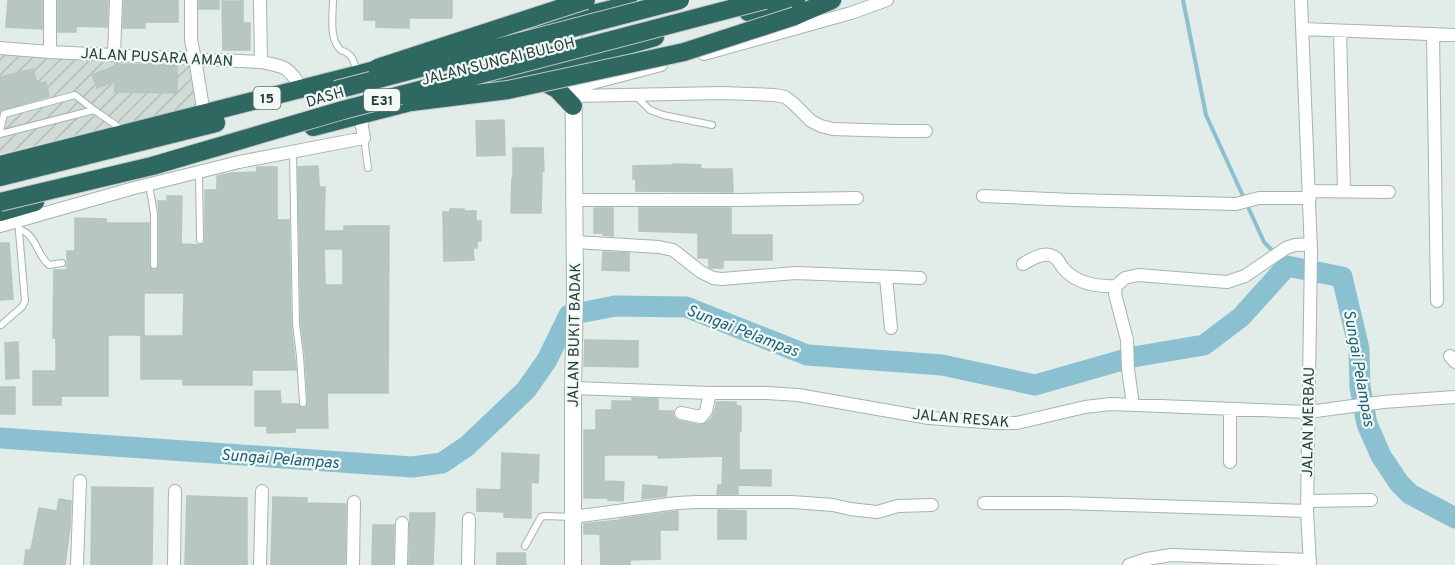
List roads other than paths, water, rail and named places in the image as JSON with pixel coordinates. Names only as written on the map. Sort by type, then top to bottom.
[{"type":"highway","points":[[534,27],[549,17],[564,0]]},
{"type":"highway","points":[[336,90],[376,68],[586,0]]},
{"type":"highway","name":"JALAN SUNGAI BULOH","points":[[0,165],[357,75],[534,27],[573,9],[648,0]]},
{"type":"highway","name":"DASH","points":[[0,177],[254,114],[336,90],[680,0]]},
{"type":"highway","name":"DASH","points":[[0,202],[152,166],[765,0]]},
{"type":"highway","points":[[351,113],[508,90],[684,52],[795,8],[832,0]]},
{"type":"highway","name":"JALAN SUNGAI BULOH","points":[[0,212],[351,113],[524,74],[709,22],[795,8]]},
{"type":"highway","points":[[524,74],[536,77],[573,97]]},
{"type":"main road","name":"JALAN BUKIT BADAK","points":[[573,9],[575,242],[573,565]]},
{"type":"street","points":[[50,0],[50,52]]},
{"type":"street","points":[[114,55],[116,0]]},
{"type":"street","points":[[190,0],[190,40],[204,114]]},
{"type":"street","points":[[260,0],[261,62]]},
{"type":"street","points":[[573,97],[887,0]]},
{"type":"street","points":[[1023,264],[1037,257],[1053,256],[1072,275],[1088,284],[1102,287],[1116,286],[1125,278],[1138,275],[1227,282],[1245,276],[1286,248],[1295,245],[1311,248],[1301,0]]},
{"type":"street","points":[[1302,29],[1455,35]]},
{"type":"street","points":[[1340,30],[1344,191]]},
{"type":"street","points":[[1433,34],[1437,301]]},
{"type":"street","name":"JALAN PUSARA AMAN","points":[[0,48],[261,62],[285,67],[292,73],[302,89]]},
{"type":"street","points":[[573,97],[722,93],[775,95],[784,97],[793,103],[812,121],[833,129],[926,130]]},
{"type":"street","points":[[0,226],[18,225],[148,185],[239,162],[364,138],[351,113]]},
{"type":"street","points":[[983,196],[1236,204],[1259,198],[1344,191],[1389,192]]},
{"type":"street","points":[[574,200],[857,198]]},
{"type":"street","points":[[575,242],[659,247],[673,250],[701,272],[713,278],[722,279],[796,273],[920,278]]},
{"type":"street","name":"JALAN MERBAU","points":[[1310,563],[1307,506],[1311,248]]},
{"type":"street","points":[[886,277],[891,328]]},
{"type":"street","points":[[1116,286],[1115,294],[1126,340],[1133,405]]},
{"type":"street","name":"JALAN RESAK","points":[[573,388],[798,395],[929,418],[997,423],[1017,423],[1085,407],[1111,404],[1308,412],[1383,402],[1455,396]]},
{"type":"street","points":[[681,413],[701,417],[706,411],[710,393]]},
{"type":"street","points":[[1230,409],[1230,462]]},
{"type":"street","points":[[77,565],[80,481]]},
{"type":"street","points":[[174,565],[175,491]]},
{"type":"street","points":[[261,565],[262,491]]},
{"type":"street","points":[[984,503],[1307,506],[1371,500]]},
{"type":"street","points":[[353,565],[354,502]]},
{"type":"street","points":[[573,517],[697,502],[792,502],[833,505],[877,512],[898,506],[932,505]]},
{"type":"street","points":[[468,565],[469,519]]},
{"type":"street","points":[[401,565],[402,523]]},
{"type":"street","points":[[1129,565],[1171,555],[1310,563]]},
{"type":"lane","points":[[333,0],[332,25],[337,46],[349,53],[354,61],[357,75]]},
{"type":"lane","points":[[94,110],[0,133],[4,114],[75,95],[126,132]]},
{"type":"lane","points":[[635,95],[650,110],[663,115],[712,125]]},
{"type":"lane","points":[[364,138],[368,168]]},
{"type":"lane","points":[[293,152],[296,324],[303,403]]},
{"type":"lane","points":[[199,173],[200,240]]},
{"type":"lane","points":[[148,185],[154,214],[154,265]]},
{"type":"lane","points":[[18,225],[35,243],[44,261],[49,265],[62,263]]},
{"type":"lane","points":[[1,325],[22,307],[25,301],[18,225]]},
{"type":"lane","points":[[525,546],[544,516],[573,517]]},
{"type":"waterway","points":[[1183,0],[1206,115],[1264,242],[1287,266]]},
{"type":"waterway","name":"Sungai Pelampas","points":[[0,438],[412,467],[442,463],[467,446],[526,390],[547,360],[569,315],[615,306],[686,307],[807,355],[942,365],[1035,385],[1133,357],[1204,345],[1241,317],[1287,266],[1342,277],[1359,349],[1360,387],[1367,424],[1381,456],[1399,483],[1410,494],[1455,518]]}]
